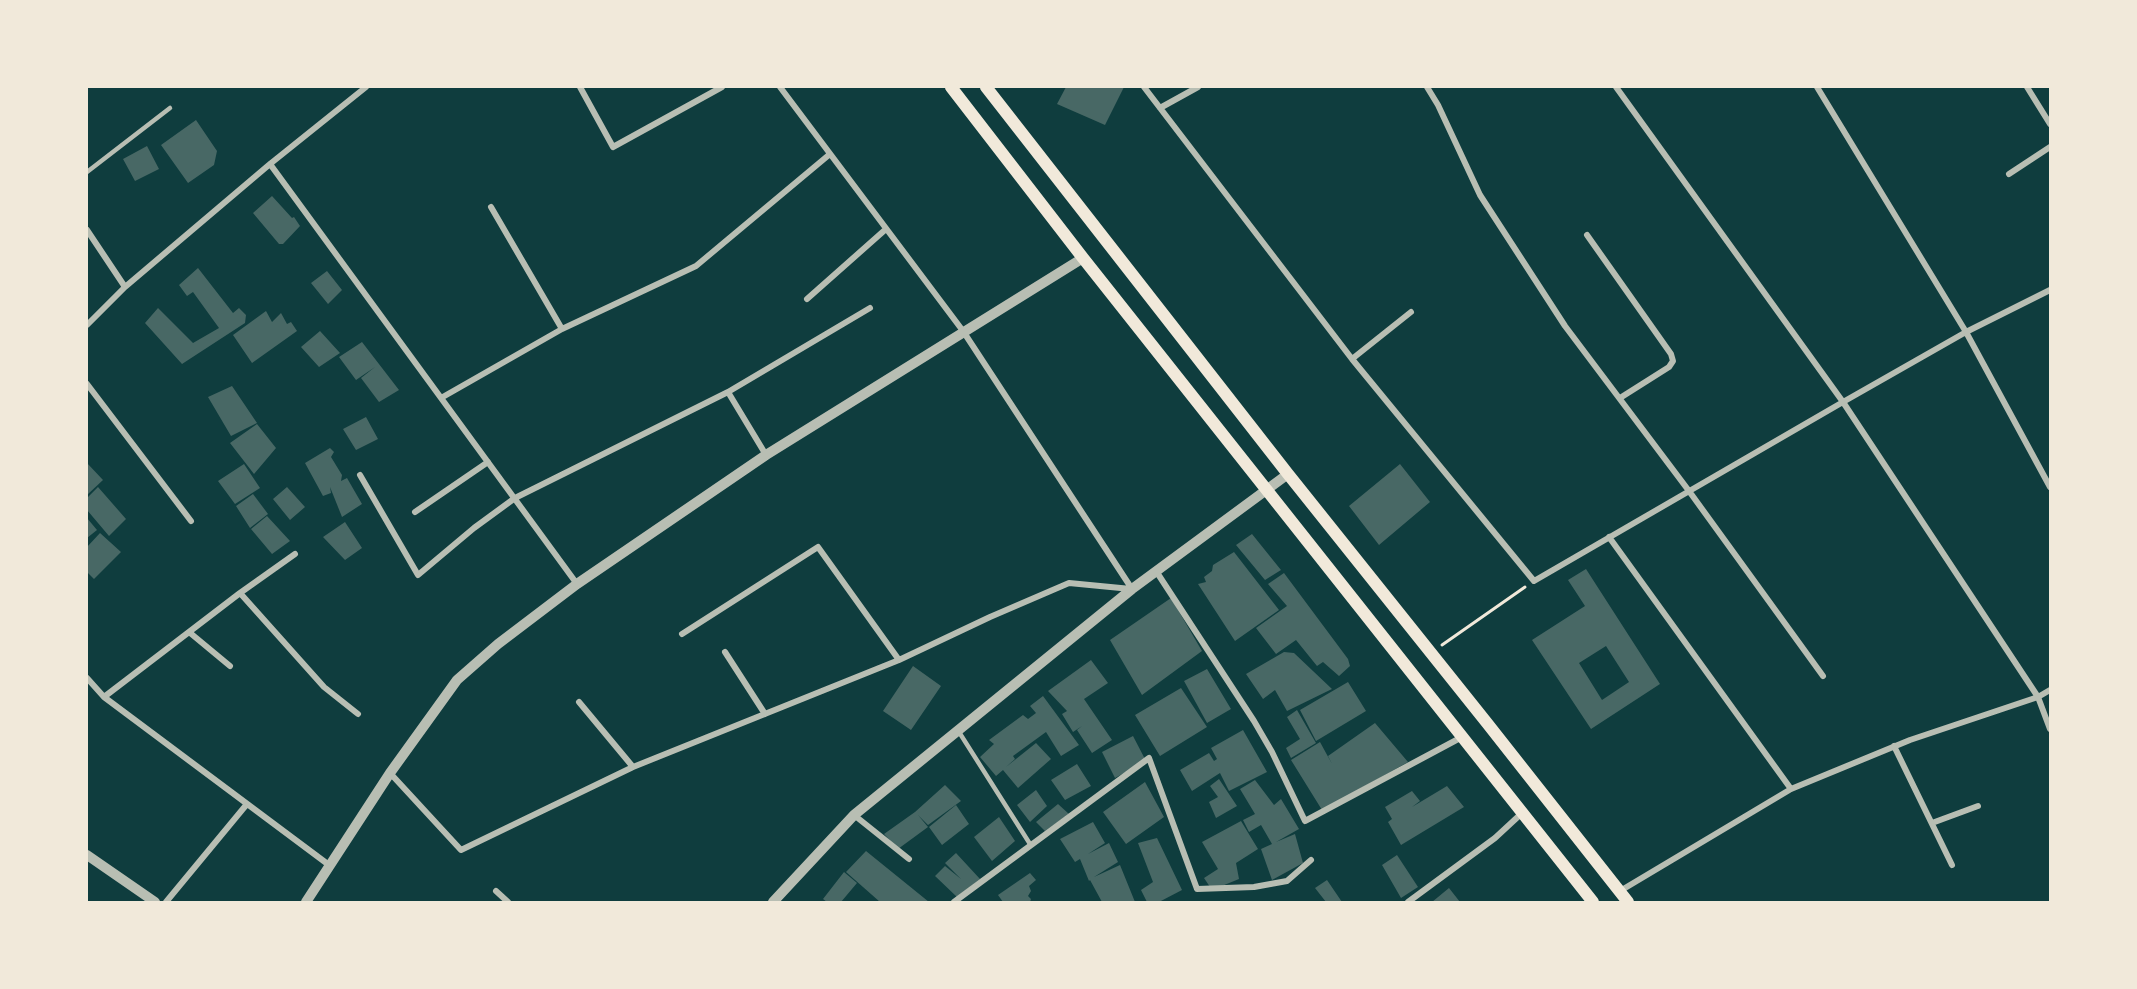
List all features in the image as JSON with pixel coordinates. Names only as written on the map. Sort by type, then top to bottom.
[{"type":"main road","points":[[951,87],[1083,258],[1593,902]]},
{"type":"main road","points":[[986,87],[1288,474],[1628,902]]},
{"type":"street","points":[[87,325],[125,287],[270,164],[366,87]]},
{"type":"street","points":[[580,87],[613,147],[722,87]]},
{"type":"street","points":[[780,87],[963,331],[1131,589]]},
{"type":"street","points":[[1144,87],[1352,359],[1534,581],[1966,332],[2050,290]]},
{"type":"street","points":[[1160,108],[1198,87]]},
{"type":"street","points":[[1426,87],[1480,195],[1565,326],[1689,490],[1823,676]]},
{"type":"street","points":[[1616,87],[1843,402],[2038,697],[2050,729]]},
{"type":"street","points":[[1817,87],[1966,332],[2050,487]]},
{"type":"street","points":[[2027,87],[2050,124]]},
{"type":"street","points":[[2009,174],[2050,147]]},
{"type":"street","points":[[441,398],[562,329],[696,266],[830,154]]},
{"type":"street","points":[[270,164],[577,584]]},
{"type":"street","points":[[491,207],[562,329]]},
{"type":"street","points":[[807,299],[886,229]]},
{"type":"street","points":[[87,230],[125,287]]},
{"type":"street","points":[[1587,235],[1671,354],[1673,361],[1669,367],[1620,398]]},
{"type":"street","points":[[306,902],[390,773],[457,680],[498,644],[577,584],[766,455],[1083,258]]},
{"type":"street","points":[[360,475],[418,575],[474,528],[515,498],[728,392],[870,308]]},
{"type":"street","points":[[1352,359],[1411,312]]},
{"type":"street","points":[[87,384],[191,521]]},
{"type":"street","points":[[728,392],[766,455]]},
{"type":"street","points":[[415,512],[488,462]]},
{"type":"street","points":[[773,902],[854,815],[1131,589],[1288,474]]},
{"type":"street","points":[[1609,537],[1791,789]]},
{"type":"street","points":[[682,634],[818,547],[899,660]]},
{"type":"street","points":[[104,698],[240,593],[295,554]]},
{"type":"street","points":[[1156,571],[1259,728],[1305,821],[1462,737]]},
{"type":"street","points":[[390,773],[461,850],[633,767],[899,660],[990,616],[1069,583],[1131,589]]},
{"type":"street","points":[[240,593],[324,687],[358,714]]},
{"type":"street","points":[[189,632],[230,666]]},
{"type":"street","points":[[725,652],[765,714]]},
{"type":"street","points":[[87,678],[104,698],[329,865]]},
{"type":"street","points":[[1620,891],[1791,789],[1894,746],[2038,697],[2050,690]]},
{"type":"street","points":[[579,702],[633,767]]},
{"type":"street","points":[[1894,746],[1952,865]]},
{"type":"street","points":[[954,902],[1149,758],[1197,889],[1254,887],[1287,881],[1311,860]]},
{"type":"street","points":[[165,902],[247,804]]},
{"type":"street","points":[[1932,824],[1978,806]]},
{"type":"street","points":[[1408,902],[1495,838],[1522,813]]},
{"type":"street","points":[[854,815],[909,859]]},
{"type":"street","points":[[87,855],[155,902]]},
{"type":"street","points":[[496,891],[508,902]]},
{"type":"lane","points":[[87,172],[170,108]]},
{"type":"lane","points":[[957,730],[1030,844]]},
{"type":"path","points":[[1431,653],[1534,581]]},
{"type":"building","points":[[1066,87],[1124,87],[1105,125],[1057,104]]},
{"type":"building","points":[[196,120],[217,151],[214,165],[188,183],[161,145]]},
{"type":"building","points":[[147,146],[159,169],[135,181],[123,159]]},
{"type":"building","points":[[272,196],[300,226],[283,244],[279,244],[253,213]]},
{"type":"building","points":[[198,268],[233,313],[239,308],[246,315],[245,323],[182,364],[145,323],[158,308],[193,343],[219,328],[193,292],[187,296],[179,285]]},
{"type":"building","points":[[327,271],[342,290],[328,304],[311,283]]},
{"type":"building","points":[[266,311],[272,322],[281,313],[287,324],[291,322],[297,331],[252,363],[233,335]]},
{"type":"building","points":[[320,331],[340,353],[319,367],[301,347]]},
{"type":"building","points":[[362,342],[399,390],[379,402],[361,378],[375,367],[356,380],[339,357]]},
{"type":"building","points":[[232,386],[257,423],[231,436],[208,397]]},
{"type":"building","points":[[366,417],[378,439],[356,450],[343,429]]},
{"type":"building","points":[[257,424],[276,448],[254,474],[230,443]]},
{"type":"building","points":[[330,448],[334,452],[331,457],[342,475],[341,481],[347,478],[362,504],[342,517],[330,487],[331,493],[323,496],[305,463]]},
{"type":"building","points":[[87,463],[103,480],[87,495]]},
{"type":"building","points":[[244,464],[260,488],[235,504],[218,481]]},
{"type":"building","points":[[1400,464],[1430,502],[1379,545],[1349,506]]},
{"type":"building","points":[[98,487],[126,519],[109,536],[87,510],[87,498]]},
{"type":"building","points":[[287,487],[305,507],[290,520],[273,499]]},
{"type":"building","points":[[253,494],[268,514],[250,528],[236,506]]},
{"type":"building","points":[[267,516],[290,541],[272,554],[251,529]]},
{"type":"building","points":[[87,518],[97,530],[87,538]]},
{"type":"building","points":[[345,522],[362,548],[345,560],[323,537]]},
{"type":"building","points":[[100,533],[121,552],[94,579],[87,572],[87,547]]},
{"type":"building","points":[[1252,534],[1281,570],[1265,580],[1236,545]]},
{"type":"building","points":[[1234,552],[1279,610],[1235,641],[1198,584],[1206,582],[1204,577],[1212,571],[1213,565]]},
{"type":"building","points":[[1586,569],[1660,684],[1591,729],[1532,640],[1585,606],[1568,580]],"holes":[[[1606,646],[1629,682],[1602,700],[1579,663]]]},
{"type":"building","points":[[1284,573],[1348,659],[1350,666],[1339,676],[1323,662],[1317,666],[1296,640],[1276,654],[1256,628],[1287,606],[1268,584]]},
{"type":"building","points":[[1171,598],[1202,651],[1142,695],[1110,640]]},
{"type":"building","points":[[1284,652],[1294,653],[1332,689],[1287,711],[1275,690],[1263,699],[1246,674]]},
{"type":"building","points":[[1091,660],[1108,683],[1084,699],[1112,740],[1092,753],[1077,730],[1082,726],[1073,732],[1062,714],[1067,711],[1048,691]]},
{"type":"building","points":[[913,666],[941,686],[911,730],[883,711]]},
{"type":"building","points":[[1207,669],[1231,709],[1207,723],[1184,681]]},
{"type":"building","points":[[1348,682],[1366,711],[1316,741],[1300,710]]},
{"type":"building","points":[[1181,688],[1207,727],[1160,756],[1135,715]]},
{"type":"building","points":[[1043,696],[1079,745],[1061,756],[1046,732],[1013,756],[1015,759],[1006,767],[1036,743],[1051,759],[1018,788],[1003,770],[996,776],[980,757],[994,744],[989,740],[1023,715],[1028,719],[1036,713],[1030,706]]},
{"type":"building","points":[[1297,710],[1316,743],[1291,758],[1286,748],[1300,739],[1287,717]]},
{"type":"building","points":[[1375,723],[1408,762],[1322,810],[1291,760],[1320,742],[1332,764],[1328,756]]},
{"type":"building","points":[[1243,730],[1267,772],[1229,791],[1220,773],[1192,791],[1180,770],[1209,753],[1214,761],[1217,759],[1211,748]]},
{"type":"building","points":[[1133,736],[1146,761],[1115,778],[1102,752]]},
{"type":"building","points":[[1077,764],[1091,786],[1065,800],[1051,780]]},
{"type":"building","points":[[1219,779],[1237,806],[1216,818],[1209,802],[1218,797],[1210,786]]},
{"type":"building","points":[[1255,780],[1274,805],[1281,799],[1299,829],[1276,842],[1295,834],[1303,863],[1272,880],[1261,849],[1272,844],[1261,825],[1249,832],[1243,820],[1255,814],[1240,789]]},
{"type":"building","points":[[1145,782],[1164,817],[1126,844],[1103,812]]},
{"type":"building","points":[[945,785],[961,801],[928,825],[918,815],[928,827],[898,849],[884,834],[915,812]]},
{"type":"building","points":[[1447,786],[1464,807],[1401,845],[1388,822],[1392,819],[1385,807],[1412,791],[1420,801],[1412,807]]},
{"type":"building","points":[[1036,790],[1047,806],[1030,822],[1017,805]]},
{"type":"building","points":[[1058,804],[1069,814],[1045,831],[1036,822]]},
{"type":"building","points":[[956,805],[969,824],[942,845],[929,827]]},
{"type":"building","points":[[999,817],[1015,841],[992,861],[974,837]]},
{"type":"building","points":[[1241,821],[1258,849],[1236,863],[1239,879],[1212,890],[1204,878],[1218,869],[1202,842]]},
{"type":"building","points":[[1093,822],[1105,843],[1088,854],[1109,843],[1118,862],[1094,877],[1120,865],[1135,902],[1102,902],[1089,881],[1080,859],[1075,862],[1060,839]]},
{"type":"building","points":[[1157,838],[1182,890],[1159,902],[1147,902],[1141,890],[1153,882],[1138,843]]},
{"type":"building","points":[[866,851],[929,902],[880,902],[846,872]]},
{"type":"building","points":[[956,853],[980,879],[957,897],[935,876],[945,866],[961,879],[945,863]]},
{"type":"building","points":[[1397,855],[1418,887],[1401,898],[1382,865]]},
{"type":"building","points":[[844,872],[857,883],[841,902],[827,902],[823,899]]},
{"type":"building","points":[[1030,873],[1036,880],[1029,886],[1030,902],[1003,902],[998,895]]},
{"type":"building","points":[[1327,880],[1342,902],[1326,902],[1315,888]]},
{"type":"building","points":[[1449,888],[1460,902],[1432,902]]}]
